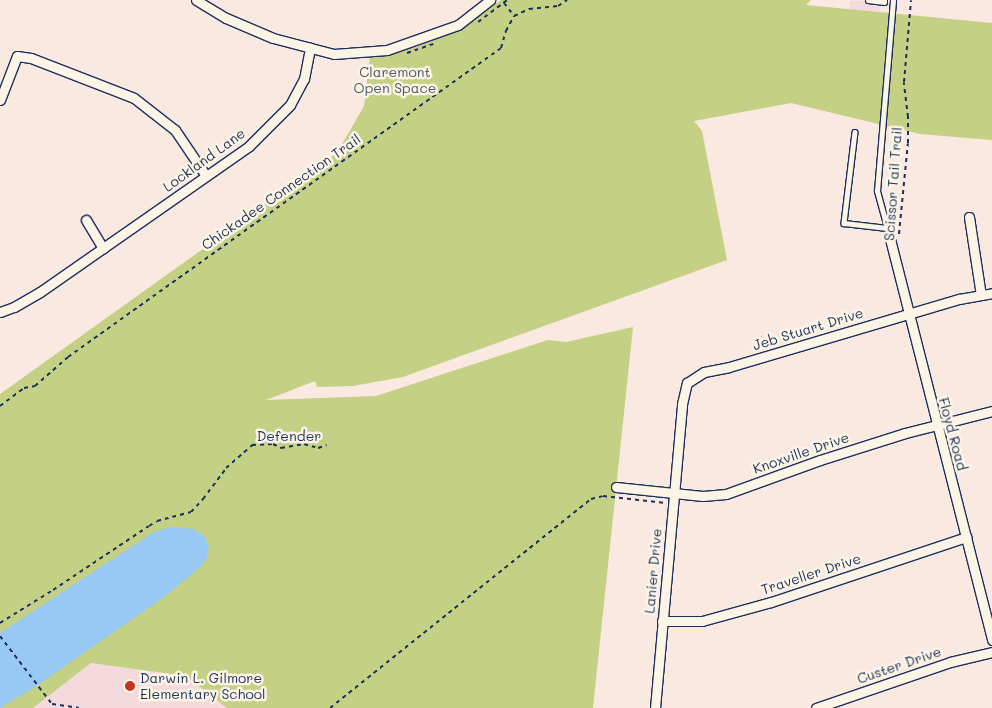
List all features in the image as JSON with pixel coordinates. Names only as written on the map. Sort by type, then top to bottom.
[{"type":"street","points":[[196,0],[226,18],[273,38],[334,54],[387,50],[458,25],[490,0]]},
{"type":"street","name":"Lockland Lane","points":[[0,312],[14,308],[40,292],[250,146],[290,105],[304,79],[310,48]]},
{"type":"street","points":[[0,100],[17,56],[30,58],[134,98],[175,130],[206,176]]},
{"type":"street","points":[[969,217],[981,295]]},
{"type":"street","points":[[86,220],[103,248]]},
{"type":"street","name":"Floyd Road","points":[[888,232],[907,314],[992,640]]},
{"type":"street","name":"Jeb Stuart Drive","points":[[679,437],[687,383],[704,372],[729,367],[907,314],[992,293]]},
{"type":"street","name":"Knoxville Drive","points":[[616,487],[703,496],[726,494],[820,460],[992,410]]},
{"type":"street","name":"Lanier Drive","points":[[654,708],[679,437]]},
{"type":"street","name":"Traveller Drive","points":[[662,621],[702,621],[771,602],[966,537]]},
{"type":"street","name":"Custer Drive","points":[[816,708],[950,662],[992,652]]},
{"type":"lane","points":[[868,0],[884,0]]},
{"type":"lane","points":[[854,132],[844,223],[888,232],[877,191],[892,0]]},
{"type":"path","points":[[507,0],[504,4],[514,16],[529,9],[558,6],[567,0]]},
{"type":"path","name":"Scissor Tail Trail","points":[[898,241],[908,143],[908,117],[904,82],[911,0]]},
{"type":"path","name":"Chickadee Connection Trail","points":[[0,406],[24,388],[35,386],[68,357],[501,48],[506,31],[514,16]]},
{"type":"path","name":"Defender","points":[[0,623],[149,526],[158,521],[190,512],[203,499],[226,468],[252,445],[274,444],[281,448],[304,444],[318,448],[327,445]]},
{"type":"path","points":[[330,708],[591,499],[603,496],[673,503]]},
{"type":"path","points":[[0,636],[52,704],[79,708]]},
{"type":"shaded area","points":[[888,0],[888,6],[880,5],[879,13],[849,12],[850,1]]},
{"type":"shaded area","name":"Darwin L. Gilmore Elementary School","points":[[91,663],[186,676],[227,708],[33,708]]},
{"type":"green space","name":"Claremont Open Space","points":[[501,0],[811,0],[806,5],[992,23],[992,140],[920,134],[791,103],[694,121],[702,131],[727,260],[403,377],[353,386],[317,387],[315,381],[266,400],[376,396],[548,340],[566,342],[633,327],[593,708],[227,708],[186,676],[91,663],[33,708],[0,708],[0,394],[337,153],[364,106],[370,56],[416,47],[458,31]]},
{"type":"water","points":[[170,527],[194,529],[205,537],[209,548],[206,560],[198,569],[164,597],[35,687],[0,708],[0,633],[154,532]]},
{"type":"place","name":"Darwin L. Gilmore Elementary School","points":[[130,686]]}]
